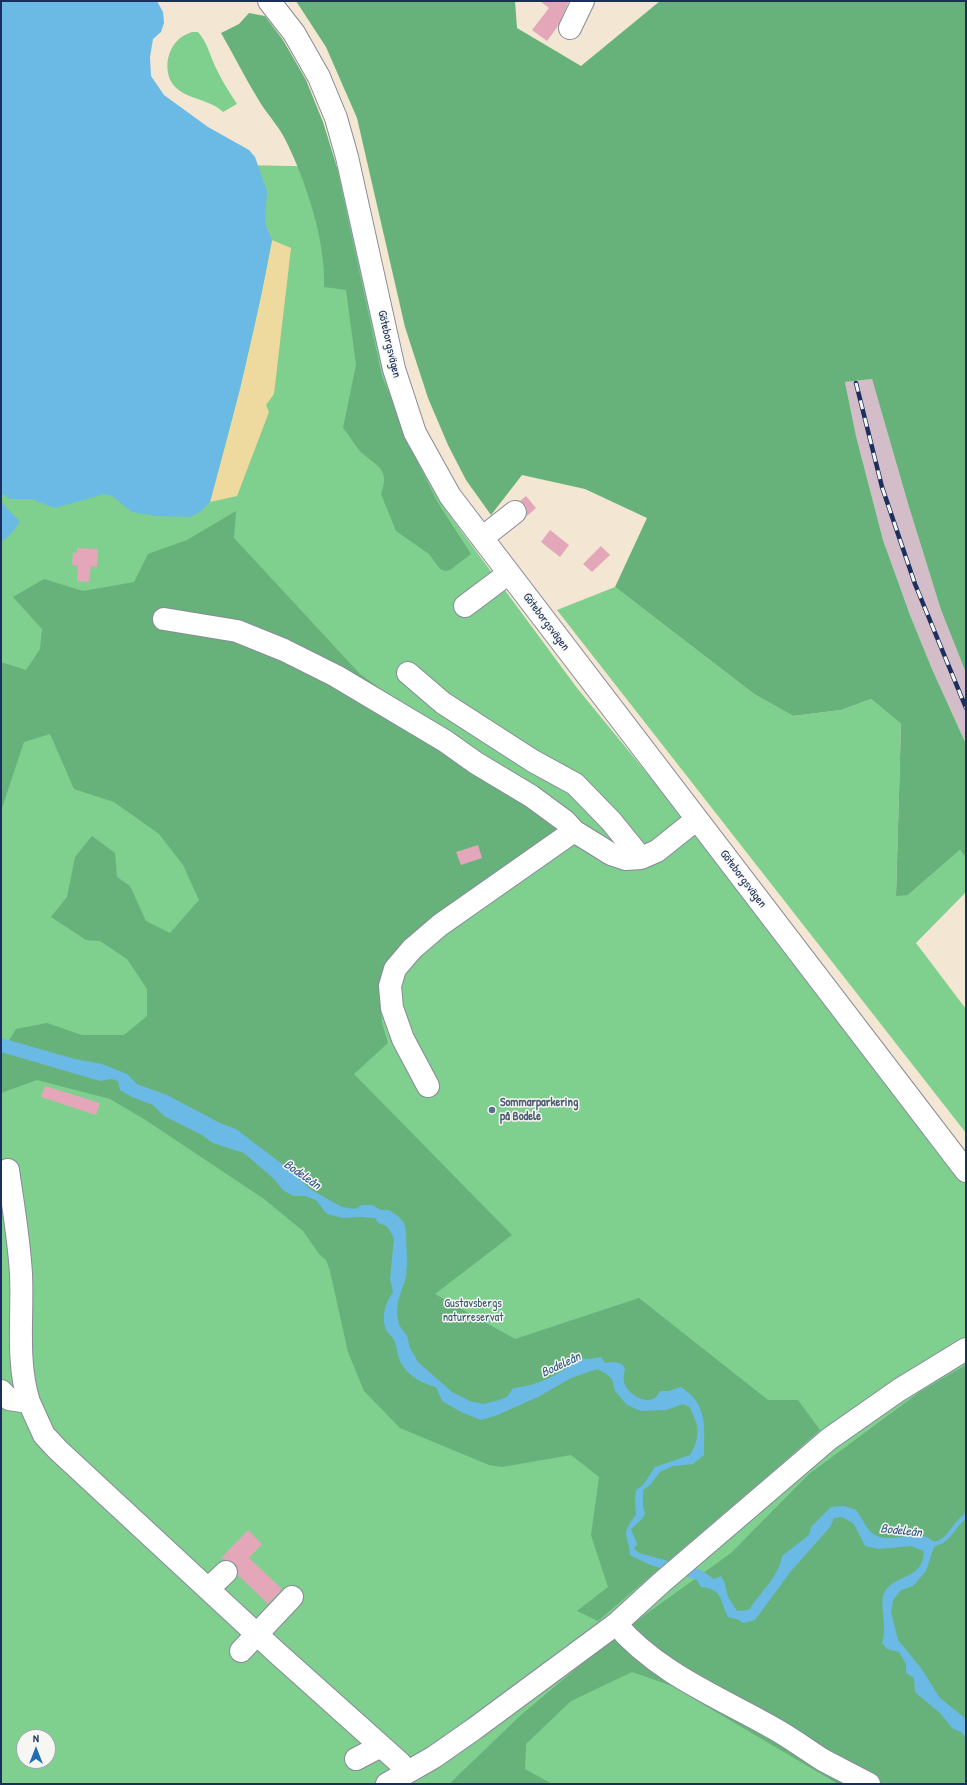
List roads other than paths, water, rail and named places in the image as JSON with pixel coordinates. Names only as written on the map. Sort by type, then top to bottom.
[{"type":"street","name":"Göteborgsvägen","points":[[269,1],[294,34],[319,77],[336,118],[347,157],[394,369],[415,433],[450,496],[966,1171]]},
{"type":"street","points":[[570,28],[583,1]]},
{"type":"street","points":[[482,538],[515,512]]},
{"type":"street","points":[[465,606],[509,573]]},
{"type":"street","points":[[164,620],[237,631],[284,650],[336,676],[445,741],[476,763],[531,796],[565,821],[574,831],[611,854],[626,859],[641,858],[657,851],[697,819]]},
{"type":"street","points":[[408,673],[443,703],[533,761],[575,784],[611,821],[641,858]]},
{"type":"street","points":[[428,1086],[403,1039],[392,1008],[390,986],[395,969],[412,948],[440,925],[574,831]]},
{"type":"street","points":[[8,1170],[21,1274],[22,1353],[26,1392],[44,1435],[208,1589],[400,1763],[407,1772]]},
{"type":"street","points":[[387,1784],[434,1757],[616,1624],[662,1582],[829,1440],[899,1390],[966,1349]]},
{"type":"street","points":[[1,1391],[9,1399],[29,1402]]},
{"type":"street","points":[[208,1589],[226,1572]]},
{"type":"street","points":[[241,1651],[258,1635],[292,1597]]},
{"type":"street","points":[[616,1624],[642,1650],[661,1665],[683,1679],[780,1732],[824,1760],[869,1784]]},
{"type":"street","points":[[356,1759],[381,1746]]},
{"type":"water","points":[[1,1],[157,1],[163,12],[164,23],[161,32],[153,39],[150,57],[151,76],[164,95],[208,127],[249,150],[255,157],[267,191],[265,223],[272,240],[240,389],[210,502],[200,512],[190,517],[155,516],[132,512],[112,496],[104,494],[55,508],[31,499],[10,499],[1,493]]},
{"type":"water","points":[[1,502],[20,522],[10,535],[1,542]]},
{"type":"water","name":"Bodeleån","points":[[1,1038],[75,1059],[102,1064],[127,1074],[137,1084],[167,1095],[220,1123],[236,1129],[290,1170],[310,1189],[342,1207],[355,1209],[362,1205],[372,1205],[381,1210],[389,1210],[399,1217],[404,1223],[406,1231],[407,1263],[406,1277],[398,1301],[397,1314],[399,1325],[407,1336],[410,1348],[418,1362],[452,1392],[470,1401],[483,1404],[507,1397],[513,1388],[531,1385],[549,1378],[565,1369],[579,1358],[589,1359],[601,1357],[605,1363],[614,1362],[622,1364],[625,1369],[625,1386],[628,1390],[641,1399],[650,1400],[656,1397],[660,1391],[668,1391],[681,1387],[690,1394],[696,1401],[703,1417],[704,1455],[693,1464],[673,1466],[660,1472],[649,1486],[643,1490],[643,1506],[645,1514],[631,1529],[637,1544],[634,1549],[639,1553],[701,1570],[714,1579],[721,1576],[724,1581],[728,1597],[737,1611],[749,1610],[773,1578],[782,1556],[809,1535],[811,1527],[831,1507],[844,1506],[856,1510],[870,1531],[880,1537],[896,1538],[913,1535],[928,1538],[935,1544],[926,1571],[913,1586],[901,1590],[893,1600],[891,1612],[898,1640],[921,1668],[940,1698],[966,1719],[966,1738],[961,1732],[952,1728],[941,1714],[915,1692],[914,1678],[906,1673],[906,1664],[899,1652],[887,1649],[882,1643],[884,1637],[882,1603],[884,1593],[895,1582],[908,1576],[919,1567],[924,1551],[911,1546],[879,1549],[865,1546],[854,1524],[842,1517],[834,1518],[830,1527],[791,1571],[755,1620],[743,1623],[737,1619],[728,1617],[719,1596],[713,1590],[701,1587],[697,1580],[648,1564],[630,1555],[626,1535],[628,1527],[636,1515],[636,1490],[643,1485],[655,1467],[690,1455],[692,1452],[696,1441],[697,1430],[696,1421],[690,1407],[683,1404],[666,1410],[641,1411],[627,1405],[615,1391],[612,1379],[597,1369],[571,1378],[538,1397],[495,1416],[481,1420],[461,1412],[442,1401],[436,1387],[425,1384],[406,1370],[398,1356],[394,1340],[386,1330],[384,1315],[388,1301],[393,1292],[390,1279],[394,1238],[387,1226],[378,1223],[375,1218],[343,1218],[327,1214],[316,1200],[305,1196],[293,1196],[283,1190],[273,1178],[244,1153],[213,1143],[202,1135],[164,1116],[153,1105],[132,1097],[120,1090],[118,1081],[111,1079],[100,1081],[1,1052]]},
{"type":"waterway","points":[[931,1543],[935,1544],[945,1539],[966,1516]]},
{"type":"railway","points":[[856,383],[882,487],[915,584],[966,708]]},
{"type":"place","name":"Sommarparkering på Bodele","points":[[492,1110]]},
{"type":"park label","name":"Gustavsbergs naturreservat","points":[[473,1311]]}]
